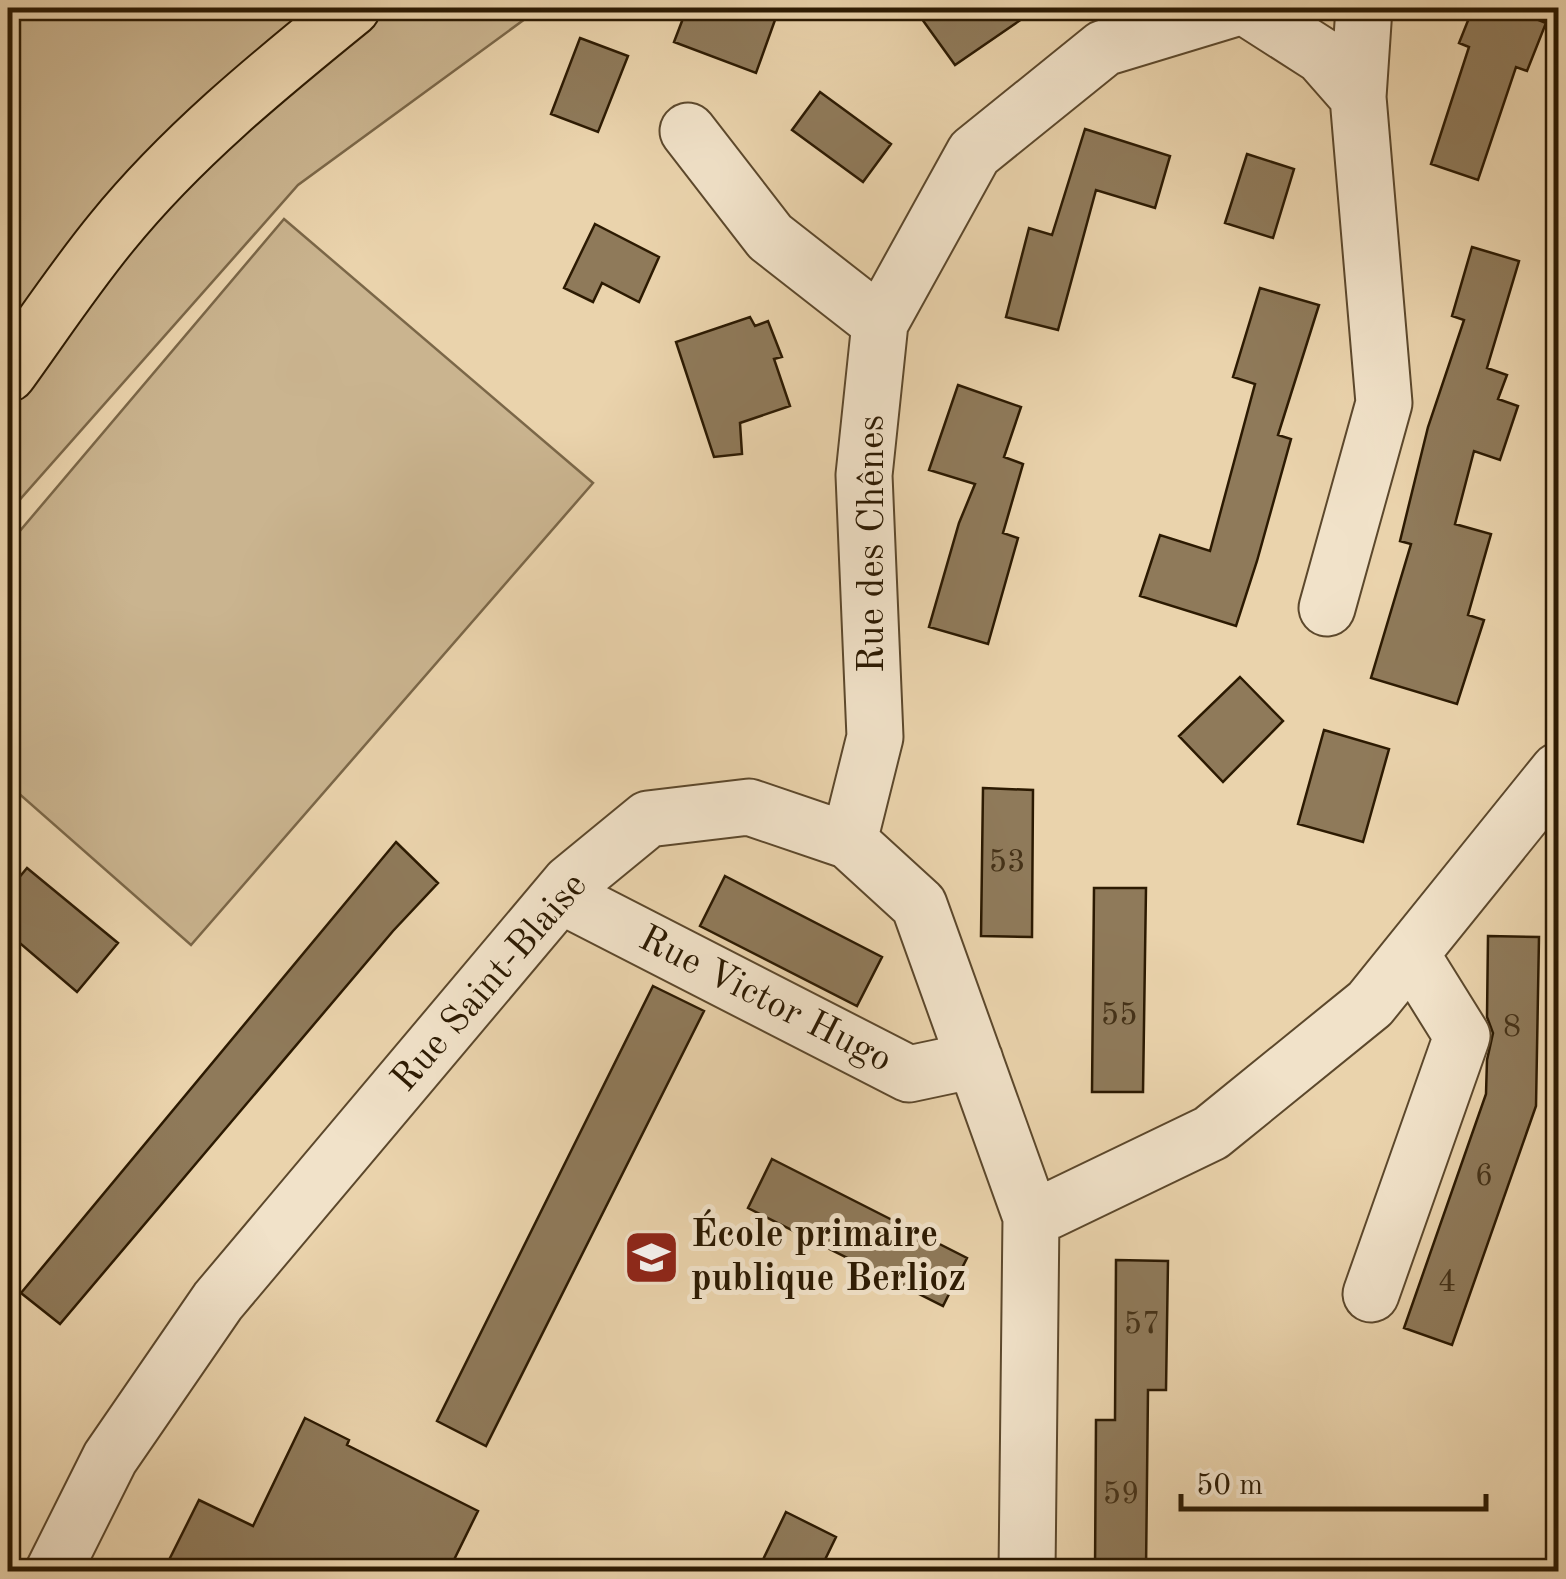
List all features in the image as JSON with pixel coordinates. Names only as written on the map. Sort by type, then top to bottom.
[{"type":"main road","points":[[8,374],[112,231],[171,167],[248,94],[352,8]]},
{"type":"street","name":"Rue des Chênes","points":[[848,841],[875,738],[864,475],[880,323],[974,153],[1104,48],[1236,8]]},
{"type":"street","points":[[1247,8],[1322,56],[1358,96]]},
{"type":"street","points":[[1327,608],[1384,403],[1358,96],[1364,8]]},
{"type":"street","points":[[688,130],[770,236],[880,323]]},
{"type":"street","points":[[1032,1217],[1210,1133],[1370,1004],[1558,771]]},
{"type":"street","name":"Rue Saint-Blaise","points":[[53,1572],[110,1458],[218,1301],[570,883],[648,820],[749,807],[848,841],[920,906],[1032,1217],[1027,1572]]},
{"type":"street","name":"Rue Victor Hugo","points":[[560,895],[909,1074],[975,1060]]},
{"type":"street","points":[[1370,1294],[1462,1036],[1411,954]]},
{"type":"shaded area","points":[[8,8],[540,8],[298,185],[8,513]]},
{"type":"shaded area","points":[[284,219],[593,483],[191,945],[8,784],[8,545]]},
{"type":"building","points":[[687,8],[740,8],[775,20],[756,73],[674,42]]},
{"type":"building","points":[[914,8],[1038,8],[955,65]]},
{"type":"building","points":[[1473,8],[1509,8],[1546,23],[1527,71],[1516,67],[1478,180],[1431,164],[1469,47],[1459,43]]},
{"type":"building","points":[[580,38],[628,56],[598,132],[551,114]]},
{"type":"building","points":[[820,92],[891,144],[863,182],[792,130]]},
{"type":"building","points":[[1085,129],[1170,156],[1155,208],[1096,190],[1058,330],[1006,317],[1029,228],[1052,235]]},
{"type":"building","points":[[1247,154],[1294,169],[1273,238],[1225,223]]},
{"type":"building","points":[[595,224],[659,257],[639,302],[602,283],[593,302],[564,288]]},
{"type":"building","points":[[1472,247],[1519,261],[1487,368],[1507,375],[1498,399],[1518,406],[1500,460],[1474,451],[1455,524],[1491,534],[1468,615],[1484,620],[1457,704],[1371,678],[1411,544],[1400,541],[1428,427],[1464,320],[1452,316]]},
{"type":"building","points":[[1260,288],[1319,305],[1278,435],[1291,439],[1236,626],[1140,596],[1160,535],[1210,551],[1255,384],[1233,377]]},
{"type":"building","points":[[750,317],[755,326],[768,321],[782,357],[774,359],[790,406],[740,423],[742,454],[714,457],[676,342]]},
{"type":"building","points":[[958,385],[1021,407],[1004,457],[1023,464],[1003,533],[1018,538],[988,644],[929,627],[959,523],[975,484],[929,470]]},
{"type":"building","points":[[1240,677],[1283,721],[1223,782],[1179,736]]},
{"type":"building","points":[[1324,730],[1389,749],[1363,842],[1298,824]]},
{"type":"building","points":[[983,788],[1033,790],[1032,937],[981,936]]},
{"type":"building","points":[[396,842],[438,883],[60,1324],[21,1293]]},
{"type":"building","points":[[27,868],[118,943],[77,992],[8,933],[8,891]]},
{"type":"building","points":[[725,876],[882,957],[857,1006],[700,926]]},
{"type":"building","points":[[1094,888],[1146,888],[1143,1092],[1092,1092]]},
{"type":"building","points":[[1488,936],[1539,937],[1536,1106],[1452,1345],[1404,1328],[1486,1094],[1493,1033],[1487,1017]]},
{"type":"building","points":[[653,986],[704,1011],[486,1446],[437,1421]]},
{"type":"building","points":[[772,1159],[967,1258],[943,1306],[748,1208]]},
{"type":"building","points":[[1116,1260],[1168,1261],[1166,1390],[1148,1390],[1146,1570],[1095,1571],[1096,1420],[1115,1420]]},
{"type":"building","points":[[305,1418],[349,1440],[347,1445],[478,1511],[448,1572],[163,1572],[199,1500],[253,1526]]},
{"type":"building","points":[[786,1512],[836,1537],[819,1572],[757,1572]]},
{"type":"place","name":"École primaire publique Berlioz","points":[[652,1258]]}]
